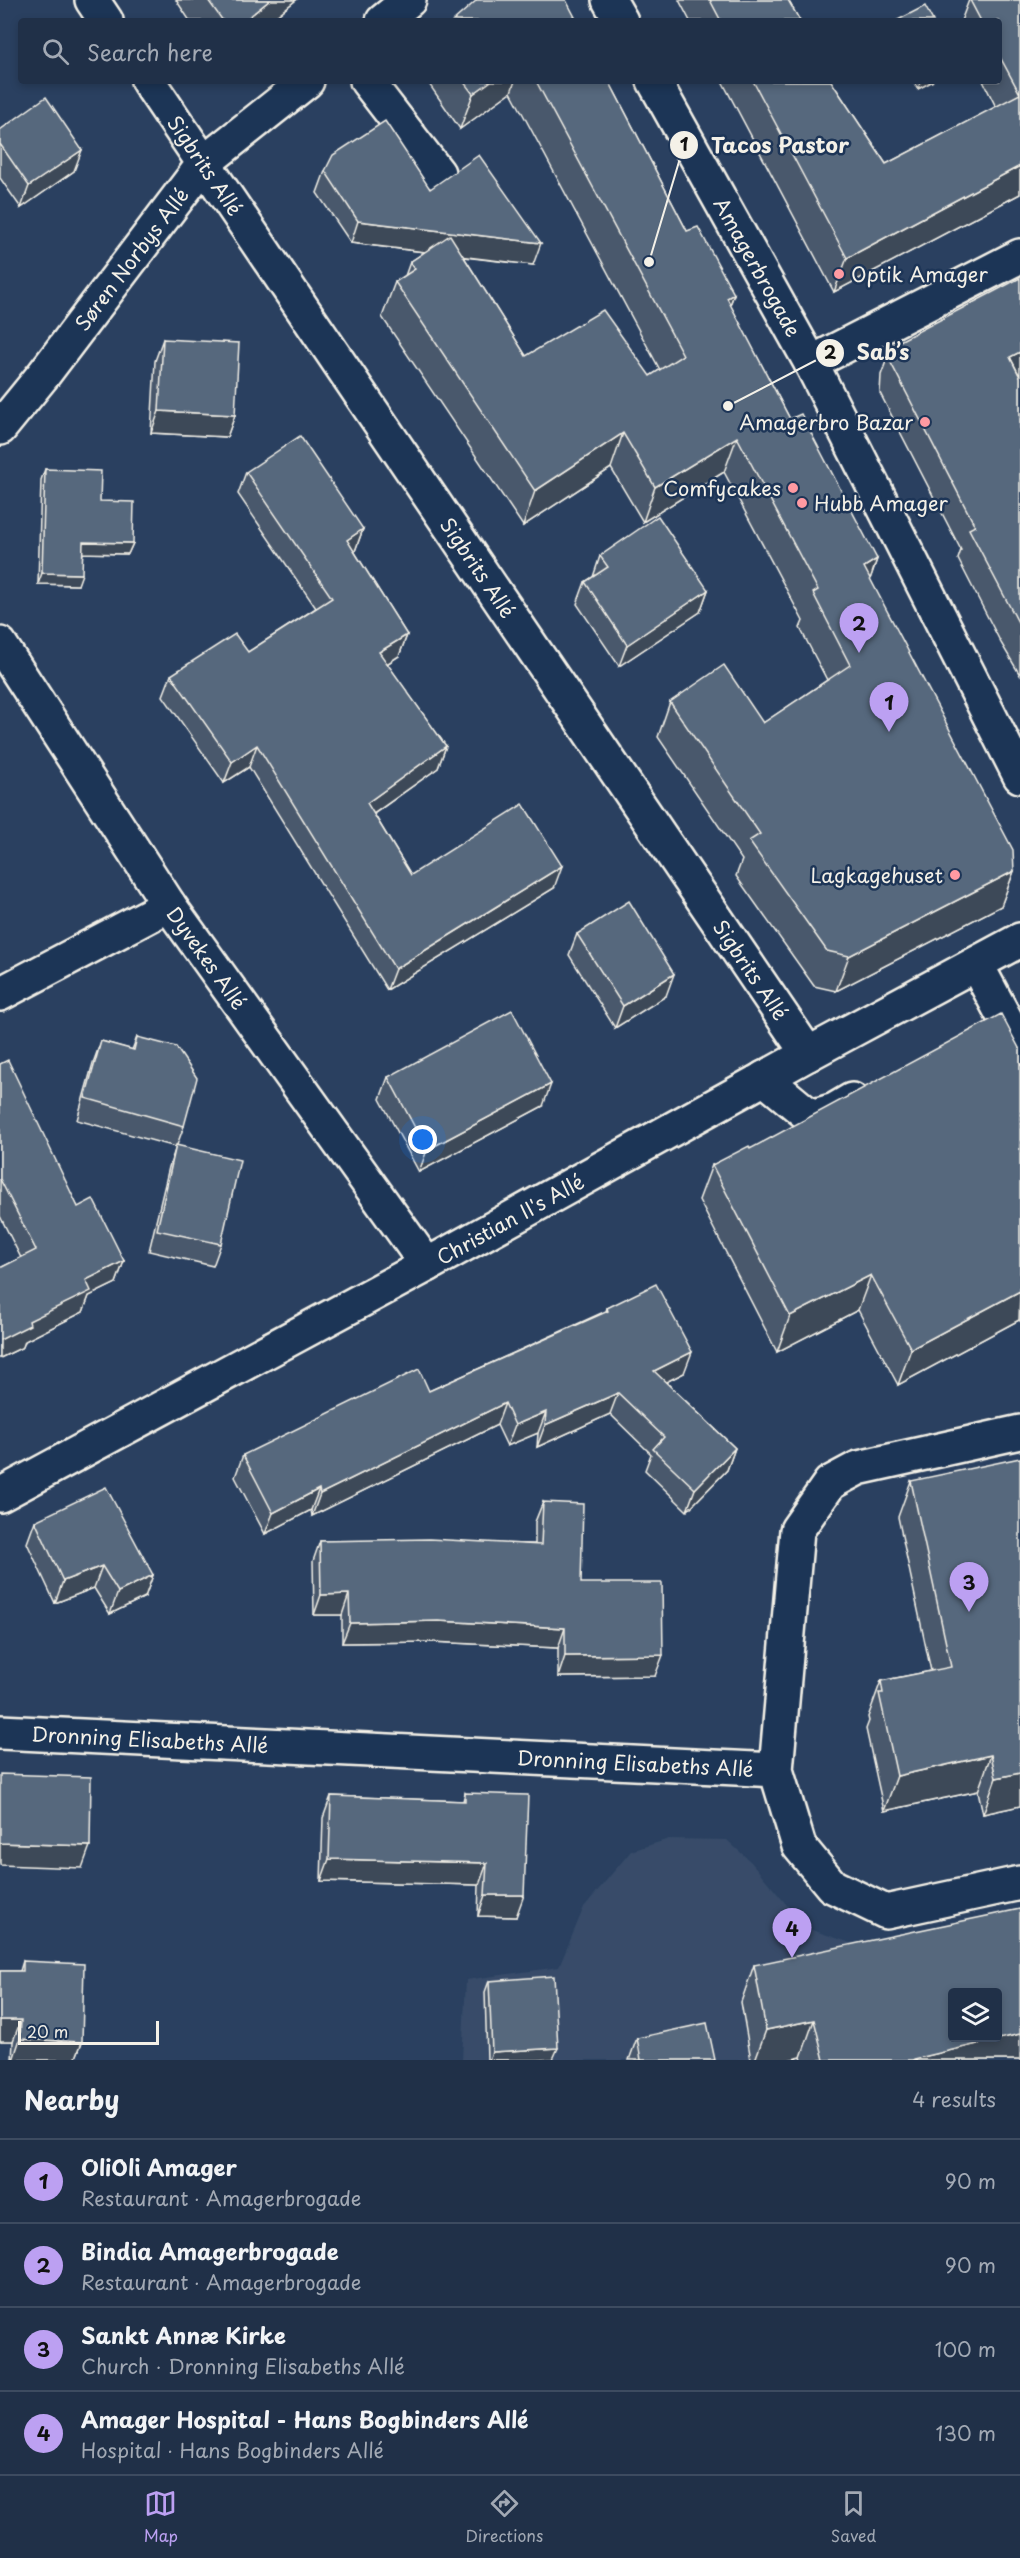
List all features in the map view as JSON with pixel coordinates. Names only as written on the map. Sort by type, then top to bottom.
[{"type":"street","points":[[92,0],[104,18]]},
{"type":"street","points":[[387,18],[409,0]]},
{"type":"street","points":[[609,0],[619,18]]},
{"type":"street","name":"Sigbrits Allé","points":[[150,84],[808,1054]]},
{"type":"street","name":"Søren Norbys Allé","points":[[0,428],[45,374],[205,162],[303,84]]},
{"type":"street","points":[[369,84],[438,173]]},
{"type":"street","name":"Amagerbrogade","points":[[656,84],[811,363],[1020,776]]},
{"type":"street","points":[[811,363],[1020,256]]},
{"type":"street","name":"Dyvekes Allé","points":[[0,644],[169,904],[427,1265]]},
{"type":"street","points":[[0,994],[169,904]]},
{"type":"street","name":"Christian II's Allé","points":[[0,1495],[427,1265],[764,1078],[1020,940]]},
{"type":"street","points":[[976,964],[1020,1047]]},
{"type":"street","points":[[975,1034],[1004,1018]]},
{"type":"street","points":[[764,1078],[811,1117],[835,1110],[875,1088]]},
{"type":"street","name":"Dronning Elisabeths Allé","points":[[0,1732],[776,1770],[797,1530],[830,1483],[858,1468],[1020,1432]]},
{"type":"street","points":[[776,1770],[799,1846],[832,1886],[886,1912],[1020,1883]]},
{"type":"shaded area","points":[[669,1839],[727,1840],[751,1862],[806,1928],[866,1948],[1020,1917],[1020,2060],[462,2060],[466,1980],[559,1967],[584,1907],[631,1851]]},
{"type":"building","points":[[208,0],[270,0],[248,18],[221,18]]},
{"type":"building","points":[[477,0],[566,0],[575,18],[456,18]]},
{"type":"building","points":[[710,0],[788,0],[798,18],[719,18]]},
{"type":"building","points":[[970,0],[1020,0],[1020,94],[1002,61],[1002,18],[979,18]]},
{"type":"building","points":[[925,6],[931,18],[902,18]]},
{"type":"building","points":[[465,84],[487,84],[473,94]]},
{"type":"building","points":[[538,84],[611,84],[687,231],[698,227],[734,294],[727,298],[790,419],[801,414],[877,559],[864,567],[1013,850],[1014,871],[849,956],[827,951],[749,841],[760,834],[670,702],[724,665],[763,723],[850,665],[813,593],[818,590],[737,437],[655,487],[623,433],[535,491],[395,282],[415,269],[410,262],[450,235],[526,356],[603,310],[650,376],[683,355]]},
{"type":"building","points":[[755,84],[833,84],[886,164],[1020,94],[1020,166],[847,258]]},
{"type":"building","points":[[46,97],[82,150],[29,186],[0,144],[0,130]]},
{"type":"building","points":[[385,121],[430,189],[479,155],[541,243],[358,221],[325,171],[333,155]]},
{"type":"building","points":[[1020,278],[1020,352],[1010,357],[1020,377],[1020,626],[969,529],[975,526],[891,363],[892,345]]},
{"type":"building","points":[[163,339],[239,343],[235,415],[159,411]]},
{"type":"building","points":[[300,436],[363,529],[347,540],[407,635],[379,652],[446,746],[367,803],[411,875],[523,804],[562,866],[395,969],[257,745],[232,762],[171,675],[235,634],[248,652],[332,598],[246,472]]},
{"type":"building","points":[[45,469],[101,471],[100,501],[134,502],[133,543],[83,542],[82,574],[42,573]]},
{"type":"building","points":[[658,516],[708,590],[627,645],[585,582],[608,567],[600,556]]},
{"type":"building","points":[[629,901],[674,974],[623,1006],[577,934]]},
{"type":"building","points":[[512,1010],[551,1084],[427,1150],[388,1077]]},
{"type":"building","points":[[1001,1014],[1020,1050],[1020,1291],[911,1349],[871,1275],[790,1316],[712,1165],[749,1146],[750,1149]]},
{"type":"building","points":[[137,1037],[176,1047],[197,1078],[184,1126],[85,1098],[101,1041],[134,1050]]},
{"type":"building","points":[[8,1060],[78,1207],[93,1199],[124,1261],[86,1280],[91,1291],[29,1321],[30,1325],[0,1340],[0,1268],[36,1250],[0,1179],[0,1064]]},
{"type":"building","points":[[176,1145],[240,1160],[221,1244],[157,1230]]},
{"type":"building","points":[[656,1284],[692,1352],[654,1371],[735,1448],[695,1489],[653,1449],[664,1437],[618,1393],[545,1425],[546,1412],[515,1425],[505,1403],[320,1494],[319,1489],[273,1513],[243,1455],[419,1369],[429,1391],[608,1311],[607,1308]]},
{"type":"building","points":[[1020,1458],[1020,1773],[996,1778],[991,1755],[897,1776],[879,1693],[883,1693],[881,1681],[951,1667],[911,1481]]},
{"type":"building","points":[[106,1487],[153,1575],[118,1592],[102,1566],[63,1581],[35,1521]]},
{"type":"building","points":[[543,1502],[583,1504],[581,1583],[662,1583],[663,1655],[565,1656],[565,1628],[438,1621],[350,1623],[349,1594],[321,1595],[320,1541],[429,1539],[541,1545]]},
{"type":"building","points":[[0,1774],[91,1777],[90,1846],[0,1843]]},
{"type":"building","points":[[465,1793],[528,1795],[524,1895],[485,1895],[487,1863],[329,1859],[331,1796],[465,1801]]},
{"type":"building","points":[[1020,1909],[1020,2034],[1002,2038],[1002,1988],[948,1988],[948,2042],[986,2042],[914,2060],[824,2060],[814,2020],[766,2030],[754,1965]]},
{"type":"building","points":[[23,1961],[84,1964],[82,2042],[20,2039],[21,2020],[0,2020],[0,1971],[23,1971]]},
{"type":"building","points":[[554,1976],[558,2048],[492,2052],[489,1981]]},
{"type":"building","points":[[707,2023],[715,2060],[641,2060],[637,2038]]},
{"type":"place","name":"Tacos Pastor","points":[[649,262]]},
{"type":"place","name":"Optik Amager","points":[[839,274]]},
{"type":"place","name":"Sab’s","points":[[728,406]]},
{"type":"place","name":"Amagerbro Bazar","points":[[925,422]]},
{"type":"place","name":"Comfycakes","points":[[793,488]]},
{"type":"place","name":"Hubb Amager","points":[[802,503]]},
{"type":"place","name":"Bindia Amagerbrogade","points":[[859,653]]},
{"type":"place","name":"OliOli Amager","points":[[889,732]]},
{"type":"place","name":"Lagkagehuset","points":[[955,875]]},
{"type":"place","name":"Sankt Annæ Kirke","points":[[969,1612]]},
{"type":"place","name":"Amager Hospital - Hans Bogbinders Allé","points":[[792,1958]]}]
